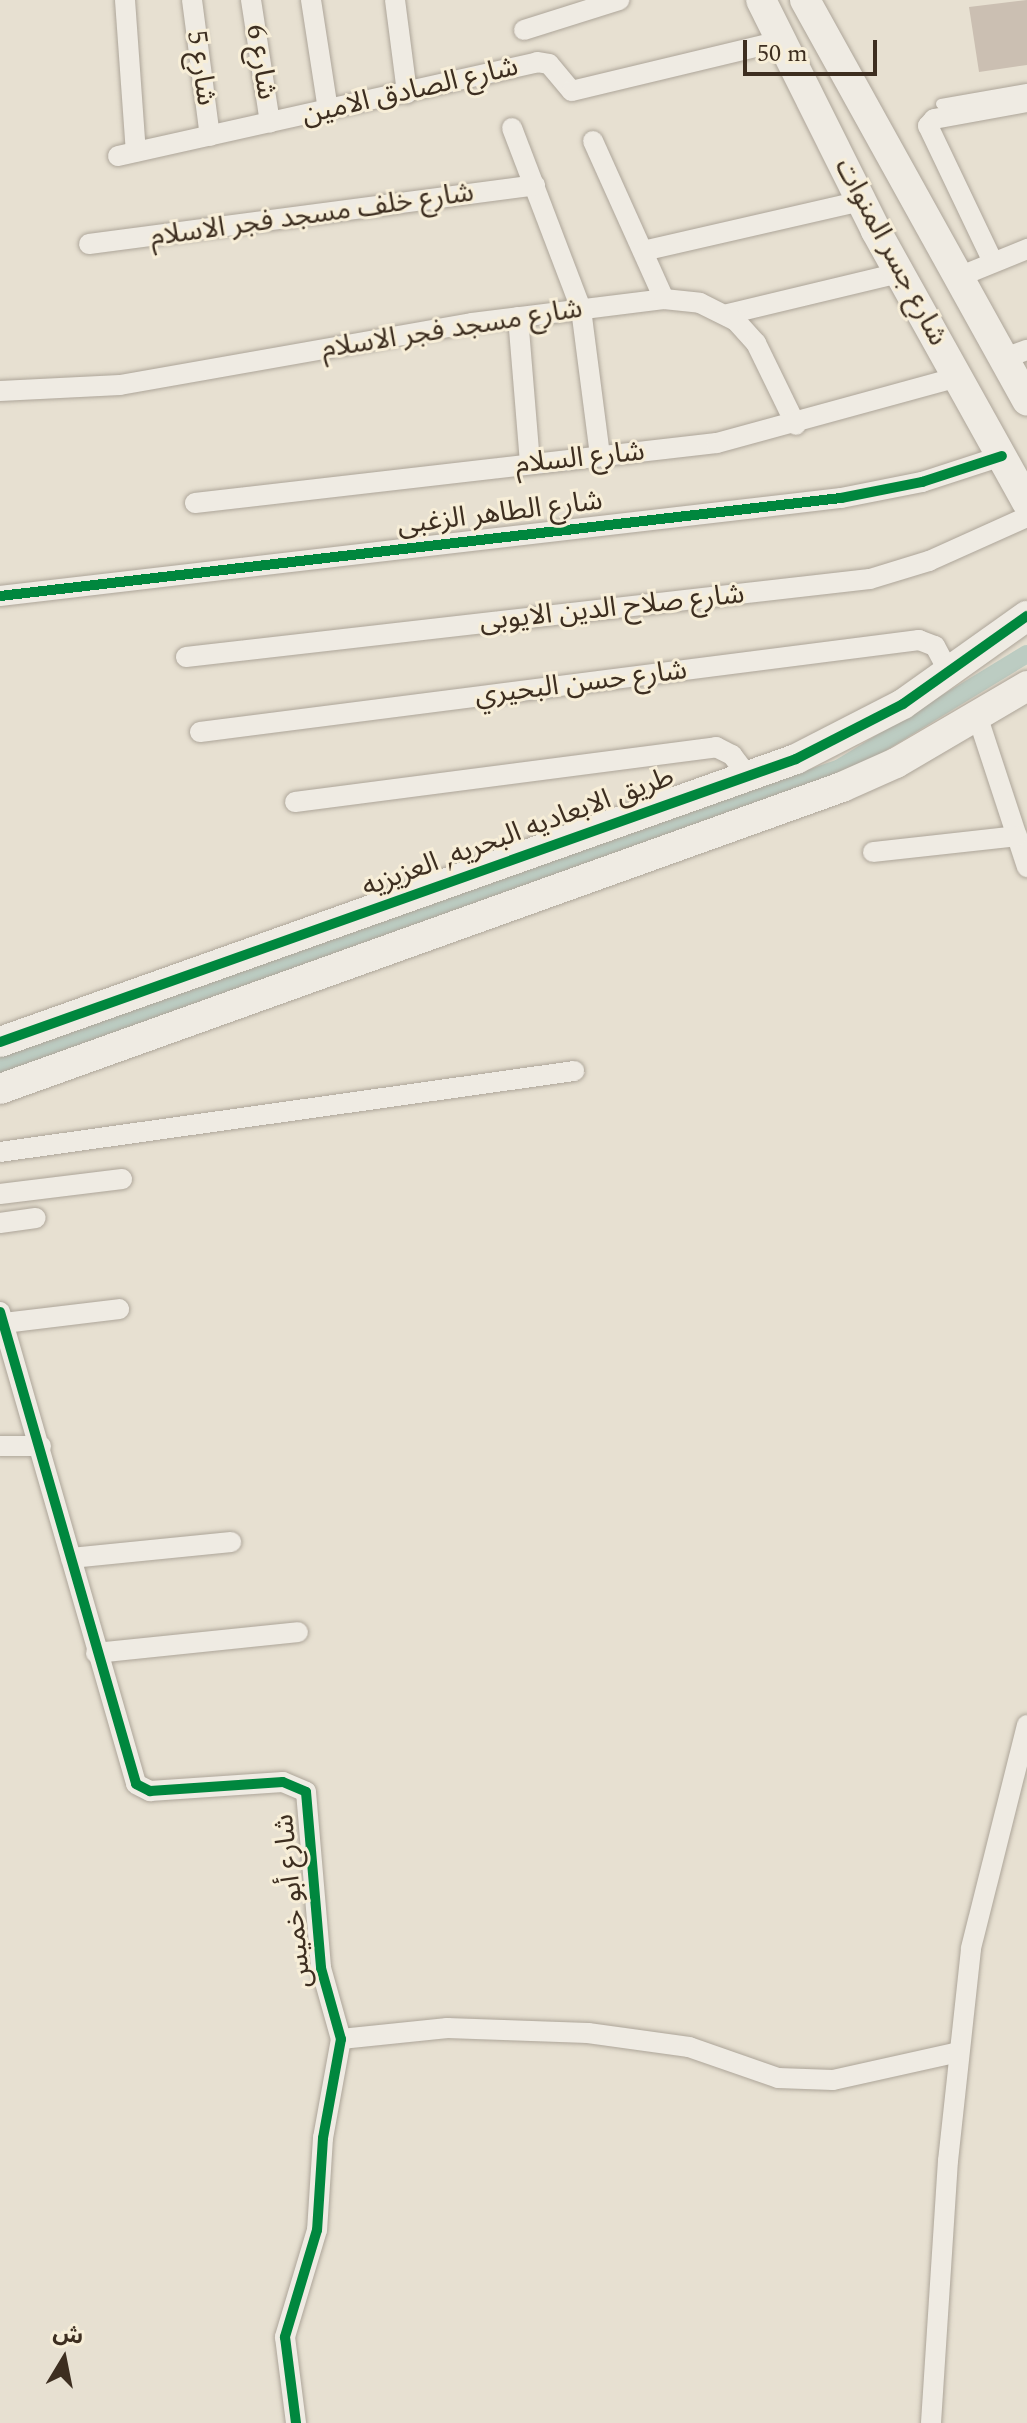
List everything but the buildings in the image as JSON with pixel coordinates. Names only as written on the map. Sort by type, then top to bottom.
[{"type":"street","name":"شارع الصادق الامين","points":[[125,0],[127,154],[543,62],[572,91],[781,41]]},
{"type":"street","name":"شارع 5","points":[[192,0],[210,136]]},
{"type":"street","name":"شارع 6","points":[[251,0],[270,123]]},
{"type":"street","points":[[311,0],[328,110]]},
{"type":"street","points":[[395,0],[407,93]]},
{"type":"street","points":[[524,30],[619,0]]},
{"type":"street","name":"شارع جسر المنوات","points":[[761,0],[899,273],[1027,502]]},
{"type":"street","name":"شارع جسر المنوات","points":[[805,0],[956,278],[1014,355],[1027,401]]},
{"type":"street","points":[[993,262],[928,126],[934,119],[1027,102]]},
{"type":"street","points":[[512,128],[581,309],[600,455]]},
{"type":"street","points":[[593,141],[664,299]]},
{"type":"street","name":"شارع خلف مسجد فجر الاسلام","points":[[89,244],[535,185]]},
{"type":"street","points":[[643,251],[862,201]]},
{"type":"street","points":[[956,278],[1027,249]]},
{"type":"street","name":"شارع مسجد فجر الاسلام","points":[[0,391],[120,385],[518,317],[664,299],[728,314],[899,273]]},
{"type":"street","points":[[728,314],[756,343],[796,425]]},
{"type":"street","points":[[518,317],[530,463]]},
{"type":"street","name":"شارع السلام","points":[[195,503],[717,443],[796,425],[958,377]]},
{"type":"street","name":"شارع الطاهر الزغبى","points":[[0,596],[841,498],[1002,456]]},
{"type":"street","name":"شارع صلاح الدين الايوبى","points":[[186,657],[870,579],[910,569],[1027,517]]},
{"type":"street","name":"طريق الابعاديه البحريه, العزيزيه","points":[[0,1042],[854,734],[1027,616]]},
{"type":"street","name":"شارع حسن البحيري","points":[[200,732],[919,640],[935,646],[947,669]]},
{"type":"street","points":[[0,1089],[842,787],[978,718],[1027,686]]},
{"type":"street","points":[[873,852],[1023,841],[978,718]]},
{"type":"street","points":[[295,802],[716,747],[732,755],[747,775]]},
{"type":"street","points":[[0,1152],[574,1071]]},
{"type":"street","points":[[0,1194],[122,1179]]},
{"type":"street","points":[[0,1223],[36,1218]]},
{"type":"street","points":[[1,1317],[119,1309]]},
{"type":"street","name":"شارع أبو خميس","points":[[1,1317],[41,1446],[96,1653],[136,1784],[150,1791],[283,1782],[306,1792],[321,1968],[341,2039],[323,2138],[317,2230],[285,2337],[296,2423]]},
{"type":"street","points":[[0,1446],[41,1446]]},
{"type":"street","points":[[71,1558],[231,1542]]},
{"type":"street","points":[[96,1653],[298,1632]]},
{"type":"street","points":[[931,2423],[959,2052],[971,1948],[1027,1725]]},
{"type":"street","points":[[341,2039],[447,2028],[588,2033],[689,2047],[778,2078],[833,2080],[959,2052]]},
{"type":"lane","points":[[941,104],[1027,89]]},
{"type":"waterway","points":[[0,1064],[840,768],[1027,654]]},
{"type":"cycle path","points":[[0,596],[841,498],[922,482],[1002,456]]},
{"type":"cycle path","points":[[0,1042],[796,759],[903,704],[1027,616]]},
{"type":"cycle path","points":[[0,1312],[136,1784],[150,1791],[283,1782],[306,1792],[321,1968],[341,2039],[323,2138],[317,2230],[285,2337],[296,2423]]}]
